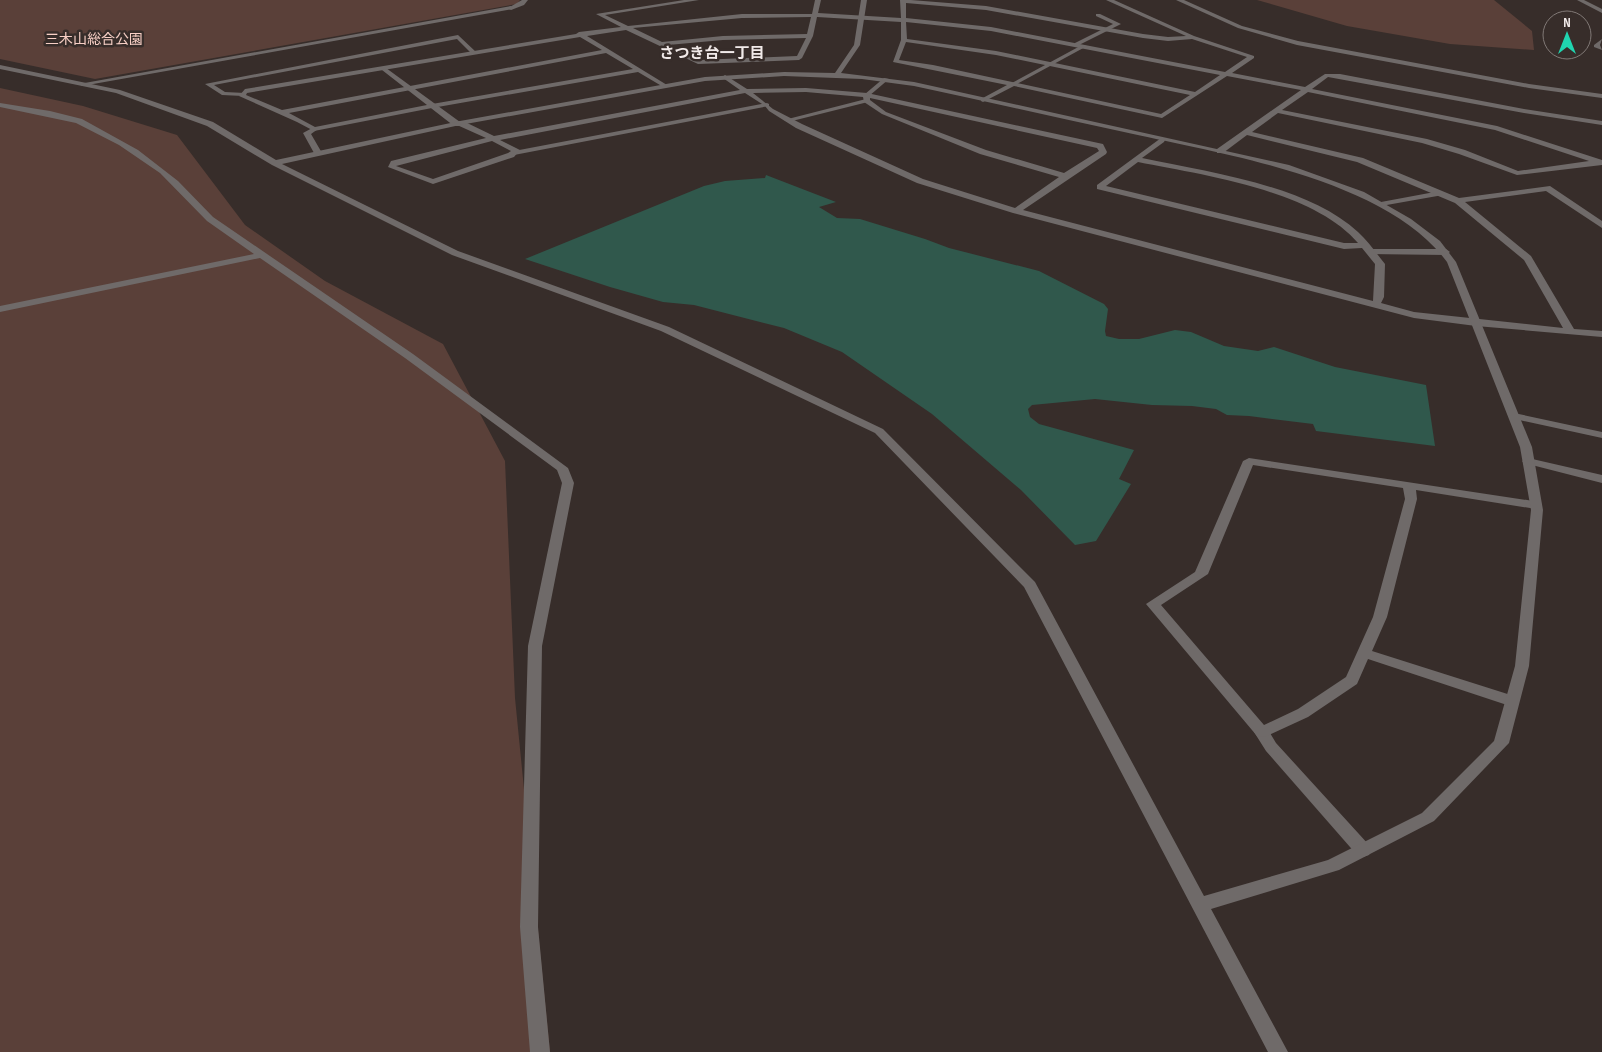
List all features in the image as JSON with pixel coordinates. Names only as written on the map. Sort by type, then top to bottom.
[{"type":"street","points":[[82,84],[511,8],[522,4],[525,0]]},
{"type":"street","points":[[696,0],[599,14],[698,62],[799,58],[810,36],[818,0]]},
{"type":"street","points":[[837,75],[858,45],[864,0]]},
{"type":"street","points":[[1109,0],[1192,38],[1252,57],[1162,116],[894,61],[904,40],[903,0],[986,8],[1168,39],[1192,38]]},
{"type":"street","points":[[1179,0],[1240,26],[1297,43],[1529,86],[1602,96]]},
{"type":"street","points":[[1580,0],[1602,12]]},
{"type":"street","points":[[983,100],[1050,64],[1106,29],[1118,24],[1098,15]]},
{"type":"street","points":[[474,53],[458,37],[208,84],[224,94],[243,94],[245,91],[384,69],[624,27],[733,17],[862,16],[991,29],[1306,89],[1497,128],[1601,162]]},
{"type":"street","points":[[579,34],[665,86]]},
{"type":"street","points":[[663,44],[723,38],[810,36]]},
{"type":"street","points":[[904,40],[996,53],[1196,94]]},
{"type":"street","points":[[1602,41],[1596,46],[1602,48]]},
{"type":"street","points":[[283,112],[608,51]]},
{"type":"street","points":[[0,67],[118,91],[210,124],[275,163],[455,253],[665,329],[879,431],[1030,585],[1278,1052]]},
{"type":"street","points":[[384,69],[458,124],[516,150],[514,153]]},
{"type":"street","points":[[318,153],[308,133],[314,130],[432,106],[640,70]]},
{"type":"street","points":[[275,163],[458,124],[665,86],[725,77],[781,74],[837,75],[886,79],[1286,167],[1325,180],[1381,204],[1437,243],[1446,252],[1526,447],[1536,505],[1522,666],[1500,742],[1428,817],[1333,865],[1200,905]]},
{"type":"street","points":[[1220,152],[1327,75],[1524,111],[1602,123]]},
{"type":"street","points":[[725,77],[767,105],[770,110],[788,120],[920,181],[1016,210],[1414,315],[1476,323],[1602,334]]},
{"type":"street","points":[[788,120],[867,98],[886,79]]},
{"type":"street","points":[[767,105],[514,153],[433,182],[392,167],[394,163],[492,139],[745,90],[804,89],[838,91],[1100,146],[1103,152],[1016,210]]},
{"type":"street","points":[[243,94],[242,96],[300,120],[314,130]]},
{"type":"street","points":[[867,98],[884,113],[983,152],[1065,176]]},
{"type":"street","points":[[0,105],[27,109],[81,122],[122,143],[158,166],[186,191],[210,219],[409,356],[562,468],[568,483],[535,646],[529,927],[540,1052]]},
{"type":"street","points":[[1276,111],[1424,142],[1462,152],[1518,173],[1601,162]]},
{"type":"street","points":[[1248,133],[1360,160],[1458,200],[1528,258],[1570,331]]},
{"type":"street","points":[[1162,140],[1100,187],[1344,246],[1446,252]]},
{"type":"street","points":[[1136,159],[1271,191],[1330,217],[1352,232],[1380,264],[1379,296],[1376,305]]},
{"type":"street","points":[[1458,200],[1547,188],[1575,204],[1602,225]]},
{"type":"street","points":[[1381,204],[1440,193]]},
{"type":"street","points":[[0,309],[260,255]]},
{"type":"street","points":[[1514,416],[1602,435]]},
{"type":"street","points":[[1363,850],[1271,747],[1262,732],[1153,604],[1201,574],[1250,461],[1536,505]]},
{"type":"street","points":[[1528,461],[1602,479]]},
{"type":"street","points":[[1262,732],[1303,713],[1352,680],[1380,617],[1411,499],[1409,486]]},
{"type":"street","points":[[1364,653],[1512,702]]},
{"type":"green space","name":"三木山総合公園","points":[[0,0],[520,0],[517,4],[95,79],[0,59]]},
{"type":"green space","points":[[1257,0],[1494,0],[1532,31],[1534,50],[1450,44],[1347,26]]},
{"type":"green space","points":[[0,88],[83,106],[177,135],[245,225],[325,281],[443,344],[505,461],[515,698],[550,1052],[0,1052]]},
{"type":"shaded area","points":[[766,175],[836,202],[819,207],[837,218],[860,219],[949,248],[1039,271],[1104,304],[1108,309],[1106,336],[1119,339],[1139,339],[1175,330],[1191,332],[1224,346],[1258,351],[1274,347],[1335,367],[1426,385],[1435,446],[1316,431],[1313,424],[1227,415],[1216,409],[1192,406],[1152,405],[1095,399],[1032,405],[1028,409],[1030,417],[1039,424],[1134,450],[1119,479],[1131,484],[1096,541],[1075,545],[1021,490],[932,414],[842,352],[784,328],[694,305],[663,302],[525,259],[704,186],[725,181],[765,178]]},
{"type":"district","name":"さつき台一丁目","points":[[712,53]]}]
